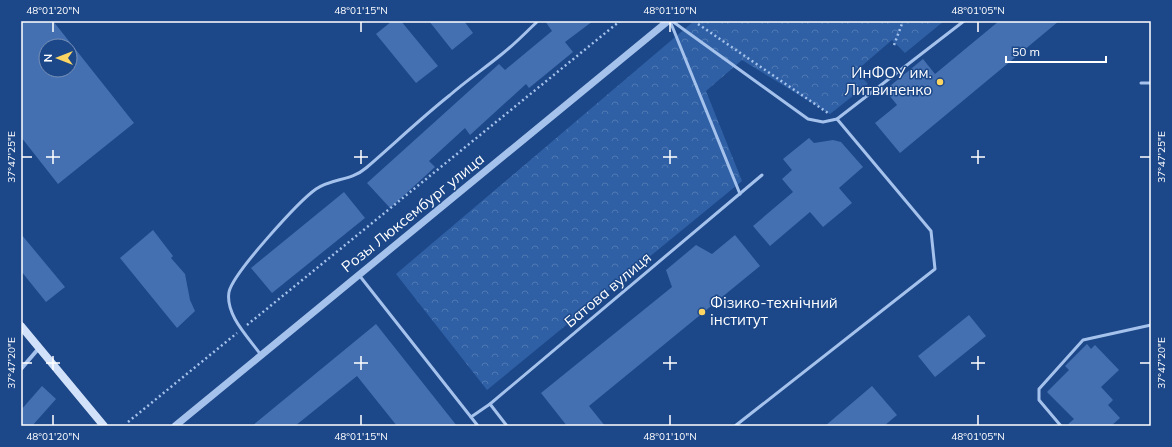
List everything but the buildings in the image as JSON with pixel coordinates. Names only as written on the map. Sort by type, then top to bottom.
[{"type":"main road","points":[[21,326],[104,426]]},
{"type":"street","name":"Розы Люксембург улица","points":[[175,426],[670,21]]},
{"type":"street","points":[[21,369],[39,348]]},
{"type":"lane","points":[[261,355],[234,318],[229,304],[229,292],[236,278],[286,216],[317,189],[330,183],[355,177],[388,146],[451,93],[503,53],[538,21]]},
{"type":"lane","points":[[670,21],[808,119],[823,122],[837,119],[964,21]]},
{"type":"lane","points":[[670,21],[740,194]]},
{"type":"lane","points":[[1141,83],[1151,83]]},
{"type":"lane","points":[[735,426],[935,269],[931,231],[837,119]]},
{"type":"lane","name":"Батова вулиця","points":[[472,417],[490,404],[762,175]]},
{"type":"lane","points":[[359,275],[478,426]]},
{"type":"lane","points":[[1060,426],[1039,400],[1039,389],[1083,340],[1151,325]]},
{"type":"lane","points":[[490,404],[507,426]]},
{"type":"path","points":[[128,422],[620,21]]},
{"type":"path","points":[[894,45],[903,21]]},
{"type":"path","points":[[698,24],[837,119]]},
{"type":"green space","points":[[694,21],[944,21],[905,53],[892,40],[856,71],[868,84],[830,114],[742,60],[706,91],[742,181],[487,390],[396,274]]},
{"type":"place","name":"ИнФОУ им. Литвиненко","points":[[940,82]]},
{"type":"place","name":"Фізико-технічний інститут","points":[[702,312]]}]
